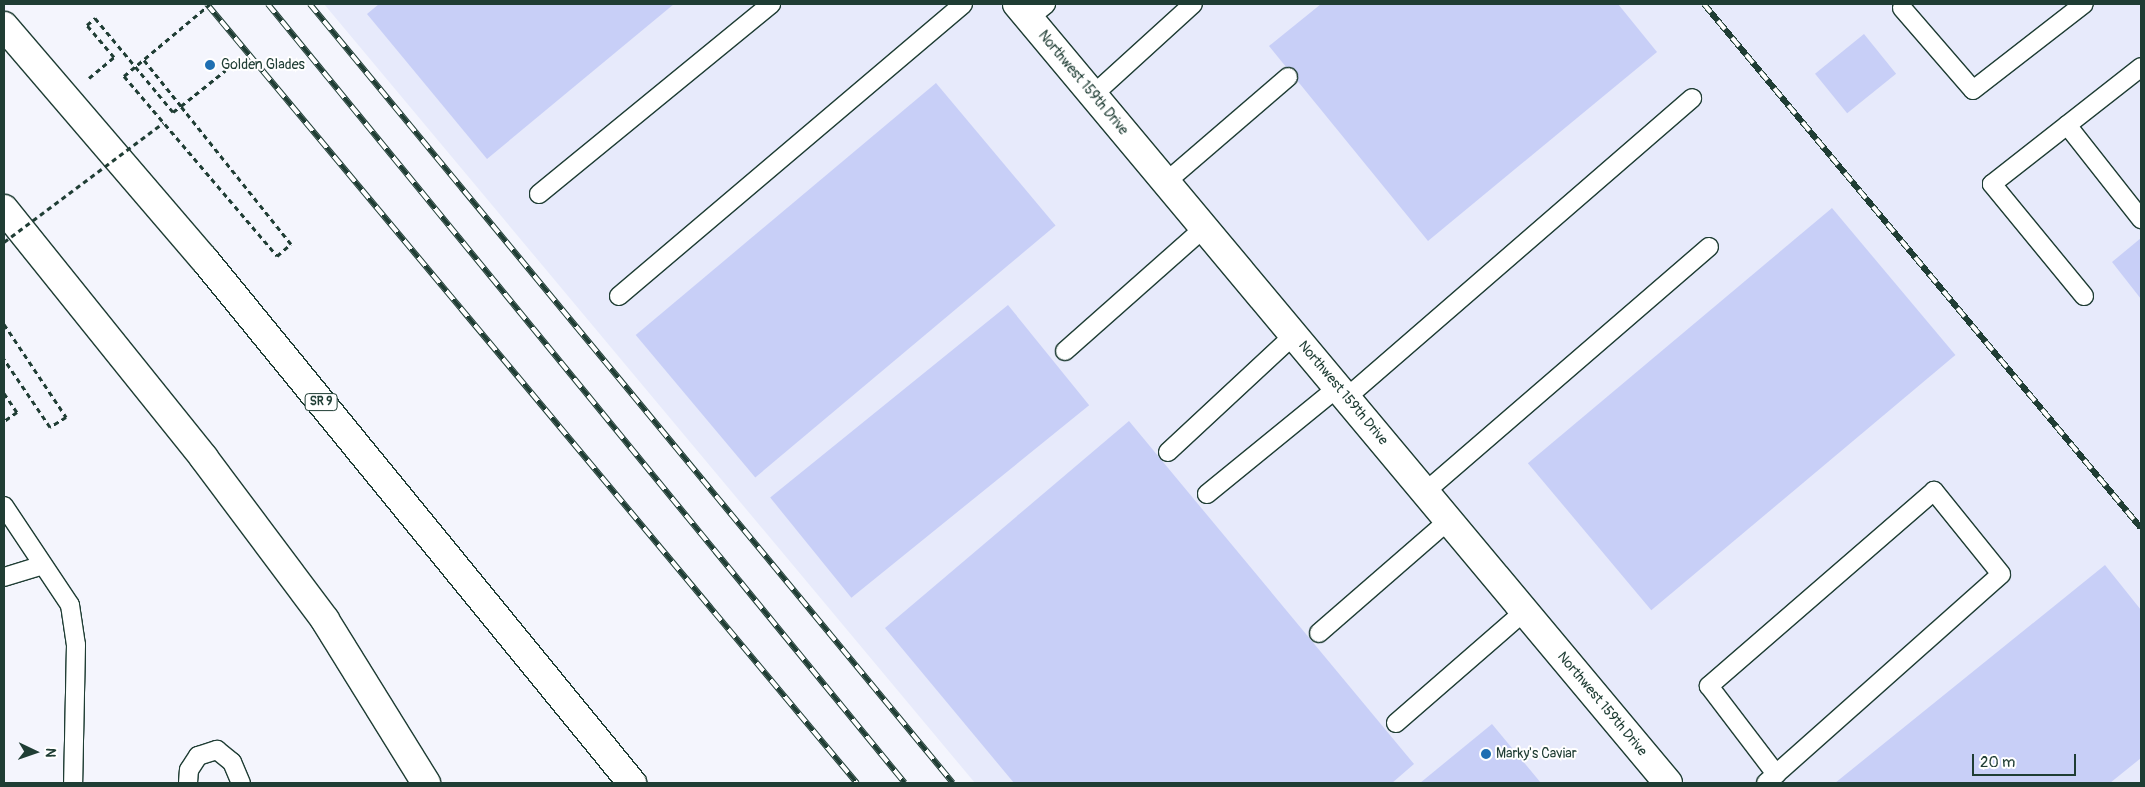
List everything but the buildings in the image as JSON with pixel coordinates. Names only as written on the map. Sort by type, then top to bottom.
[{"type":"main road","name":"Northwest 159th Drive","points":[[1031,9],[1093,95],[1668,783]]},
{"type":"main road","name":"SR 9","points":[[4,26],[204,259],[632,783]]},
{"type":"main road","points":[[4,209],[204,458],[324,620],[426,783]]},
{"type":"lane","points":[[539,194],[771,4]]},
{"type":"lane","points":[[619,296],[963,4]]},
{"type":"lane","points":[[1093,95],[1193,4]]},
{"type":"lane","points":[[1902,8],[1973,90],[2084,4]]},
{"type":"lane","points":[[2084,296],[1992,184],[2141,67]]},
{"type":"lane","points":[[1166,182],[1288,77]]},
{"type":"lane","points":[[1207,494],[1342,392],[1692,98]]},
{"type":"lane","points":[[2067,125],[2141,220]]},
{"type":"lane","points":[[1065,351],[1204,228]]},
{"type":"lane","points":[[1425,492],[1709,247]]},
{"type":"lane","points":[[1168,452],[1294,335]]},
{"type":"lane","points":[[1934,491],[2000,574],[1771,778],[1710,686],[1934,491]]},
{"type":"lane","points":[[4,506],[40,566],[70,605],[74,625],[73,783]]},
{"type":"lane","points":[[1319,633],[1448,520]]},
{"type":"lane","points":[[4,577],[40,566]]},
{"type":"lane","points":[[1396,724],[1525,611]]},
{"type":"lane","points":[[188,783],[188,770],[198,756],[217,750],[232,762],[241,783]]},
{"type":"path","points":[[144,60],[291,244],[277,256],[124,76],[210,4]]},
{"type":"path","points":[[64,98],[114,57],[87,25],[95,18],[173,112],[226,70]]},
{"type":"path","points":[[4,242],[163,123]]},
{"type":"path","points":[[4,324],[66,417],[50,427],[4,359]]},
{"type":"path","points":[[4,393],[17,412],[4,421]]},
{"type":"shaded area","points":[[324,4],[2141,4],[2141,783],[975,783]]},
{"type":"railway","points":[[207,4],[857,783]]},
{"type":"railway","points":[[268,4],[905,783]]},
{"type":"railway","points":[[310,4],[953,783]]},
{"type":"railway","points":[[1704,4],[2141,528]]},
{"type":"place","name":"Golden Glades","points":[[210,65]]},
{"type":"place","name":"Marky's Caviar","points":[[1486,754]]}]
